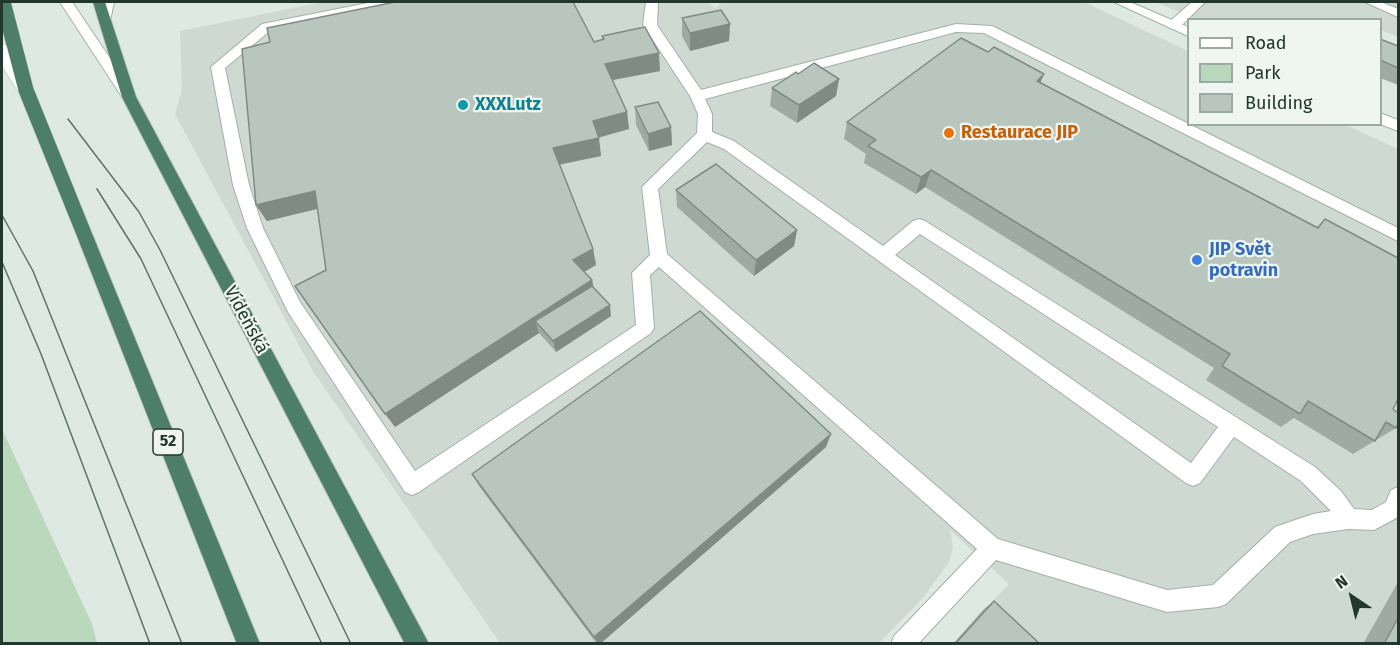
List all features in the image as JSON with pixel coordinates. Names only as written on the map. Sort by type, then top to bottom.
[{"type":"highway","name":"52","points":[[3,2],[26,90],[249,644]]},
{"type":"highway","points":[[99,2],[129,97]]},
{"type":"highway","name":"Vídeňská","points":[[129,97],[419,640]]},
{"type":"main road","name":"Vídeňská","points":[[66,2],[129,97]]},
{"type":"main road","points":[[105,18],[108,2]]},
{"type":"main road","points":[[390,2],[267,27],[218,67],[241,185],[255,228],[294,307],[412,485],[645,328],[641,273],[659,257]]},
{"type":"main road","points":[[653,2],[650,25],[697,96],[705,114],[705,135],[650,187],[659,257],[992,548],[1167,601],[1218,596],[1283,534],[1313,524],[1348,519],[1374,520],[1393,509],[1398,497]]},
{"type":"main road","points":[[1120,2],[1187,32]]},
{"type":"main road","points":[[1174,25],[1199,2]]},
{"type":"main road","points":[[1371,2],[1398,13]]},
{"type":"main road","points":[[697,96],[956,28],[987,29],[1398,234]]},
{"type":"main road","points":[[2,52],[26,90]]},
{"type":"main road","points":[[1382,119],[1398,126]]},
{"type":"main road","points":[[705,135],[729,146],[1193,476],[1231,426]]},
{"type":"main road","points":[[882,256],[919,225],[1308,474],[1334,498],[1348,519]]},
{"type":"main road","points":[[902,644],[992,548]]},
{"type":"shaded area","points":[[322,2],[708,2],[715,8],[722,2],[1084,2],[1187,51],[1187,126],[1348,126],[1398,149],[1398,643],[953,643],[1009,584],[950,530],[953,547],[949,562],[923,598],[879,643],[500,643],[313,371],[175,114],[182,89],[180,31]]},
{"type":"shaded area","points":[[1155,2],[1398,2],[1398,37],[1382,30],[1382,18],[1194,18]]},
{"type":"green space","points":[[2,429],[92,624],[97,643],[2,643]]},
{"type":"building","points":[[395,2],[573,2],[594,42],[604,39],[602,36],[645,27],[659,53],[605,64],[627,112],[593,121],[599,138],[553,148],[593,249],[573,260],[592,280],[385,414],[295,286],[326,270],[315,191],[256,205],[242,49],[270,42],[267,28]]},
{"type":"building","points":[[721,10],[730,24],[690,33],[682,18]]},
{"type":"building","name":"JIP Svět potravin","points":[[961,38],[988,52],[994,47],[1044,74],[1037,81],[1318,228],[1325,219],[1398,258],[1398,399],[1393,409],[1398,413],[1396,428],[1386,422],[1375,441],[1308,401],[1300,414],[1222,366],[1230,354],[931,170],[921,177],[868,146],[876,140],[847,122]]},
{"type":"building","points":[[1382,40],[1398,46],[1398,68],[1382,61]]},
{"type":"building","points":[[814,63],[839,79],[799,105],[772,88],[796,72],[798,74]]},
{"type":"building","points":[[658,102],[671,127],[648,134],[635,107]]},
{"type":"building","points":[[716,164],[797,230],[756,260],[676,190]]},
{"type":"building","points":[[592,286],[610,305],[553,341],[535,321]]},
{"type":"building","points":[[700,311],[831,434],[594,637],[472,474]]},
{"type":"building","points":[[994,601],[1040,644],[955,644]]},
{"type":"building","points":[[1398,618],[1398,644],[1384,644]]},
{"type":"tram line","points":[[68,119],[139,212],[160,250],[351,644]]},
{"type":"tram line","points":[[97,189],[141,259],[322,644]]},
{"type":"tram line","points":[[2,215],[33,271],[182,644]]},
{"type":"tram line","points":[[2,262],[41,354],[150,644]]},
{"type":"place","name":"XXXLutz","points":[[463,105]]},
{"type":"place","name":"Restaurace JIP","points":[[949,133]]},
{"type":"place","name":"JIP Svět potravin","points":[[1197,260]]}]
